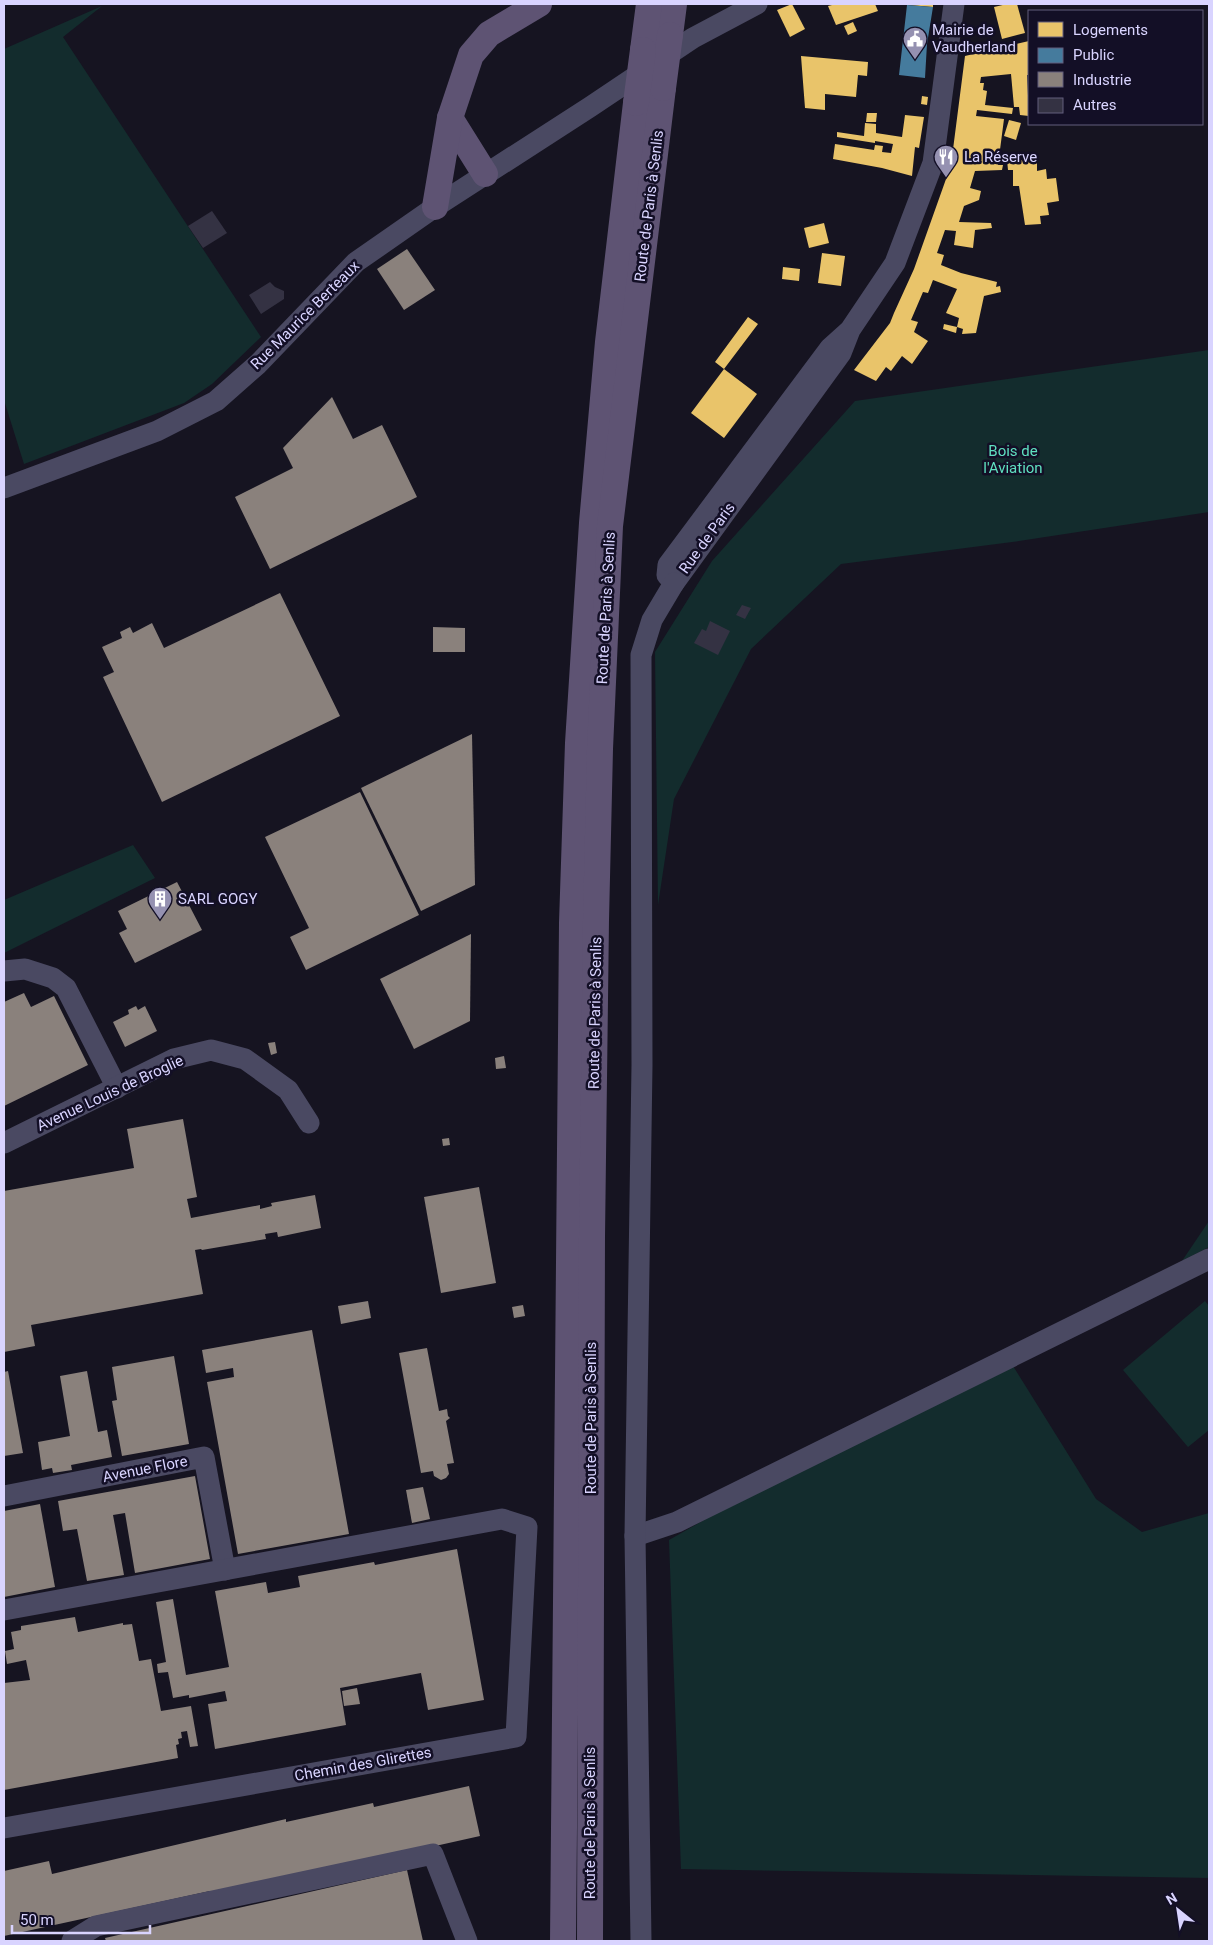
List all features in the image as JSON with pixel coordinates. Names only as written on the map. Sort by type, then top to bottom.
[{"type":"main road","points":[[435,207],[450,118],[471,55],[490,34],[539,4]]},
{"type":"main road","points":[[629,4],[663,38]]},
{"type":"main road","points":[[649,4],[663,38]]},
{"type":"main road","points":[[663,38],[674,4]]},
{"type":"main road","name":"Route de Paris à Senlis","points":[[590,1941],[592,1257],[600,736],[610,526],[663,88],[663,38]]},
{"type":"main road","name":"Route de Paris à Senlis","points":[[563,1941],[572,923],[578,743],[585,625],[608,342],[636,104],[663,38]]},
{"type":"main road","points":[[450,118],[485,174]]},
{"type":"street","name":"Rue Maurice Berteaux","points":[[4,488],[157,431],[216,401],[258,364],[356,262],[435,207],[590,107],[663,38],[757,4]]},
{"type":"street","name":"Rue de Paris","points":[[635,1536],[642,1065],[641,655],[652,620],[674,583],[667,576],[668,565],[830,348],[850,330],[894,263],[934,164],[954,4]]},
{"type":"street","points":[[4,971],[24,969],[53,978],[66,988],[117,1088]]},
{"type":"street","name":"Avenue Louis de Broglie","points":[[4,1143],[174,1059],[211,1050],[245,1059],[288,1090],[309,1123]]},
{"type":"street","points":[[641,1941],[635,1536],[677,1522],[1209,1259]]},
{"type":"street","name":"Avenue Flore","points":[[4,1496],[204,1457],[225,1570]]},
{"type":"street","name":"Chemin des Glirettes","points":[[4,1828],[516,1737],[527,1527],[502,1519],[225,1570]]},
{"type":"street","points":[[4,1610],[225,1570]]},
{"type":"street","points":[[72,1941],[96,1926],[434,1854],[467,1941]]},
{"type":"green space","points":[[102,6],[63,37],[261,337],[212,384],[184,403],[24,464],[4,400],[4,49]]},
{"type":"green space","name":"Bois de l'Aviation","points":[[1209,350],[1209,512],[1019,541],[841,564],[751,649],[674,799],[658,905],[655,652],[712,561],[855,401]]},
{"type":"green space","points":[[133,845],[155,878],[4,953],[4,900]]},
{"type":"green space","points":[[1209,1221],[1209,1247],[1182,1261]]},
{"type":"green space","points":[[1205,1301],[1209,1306],[1209,1430],[1188,1447],[1123,1370]]},
{"type":"green space","points":[[1003,1350],[1096,1499],[1142,1532],[1209,1513],[1209,1878],[681,1869],[669,1540]]},
{"type":"building: Logements","points":[[792,4],[805,29],[790,37],[777,10]]},
{"type":"building: Logements","points":[[836,4],[875,4],[878,11],[836,25],[828,6]]},
{"type":"building: Logements","points":[[933,4],[933,7],[909,5]]},
{"type":"building: Logements","points":[[1017,4],[1025,33],[1002,39],[994,7]]},
{"type":"building: Logements","points":[[853,22],[857,31],[848,35],[844,26]]},
{"type":"building: Logements","points":[[1028,41],[1028,116],[1020,115],[1019,107],[1014,107],[1011,74],[981,77],[980,83],[984,83],[983,90],[987,91],[985,105],[1013,108],[1012,114],[977,110],[976,116],[1004,119],[998,165],[1003,165],[1002,170],[975,171],[970,188],[981,191],[979,200],[964,206],[959,222],[991,223],[992,228],[975,230],[973,248],[954,245],[956,231],[945,230],[937,253],[944,255],[941,265],[961,273],[997,282],[996,287],[1000,286],[1001,292],[984,296],[976,333],[962,334],[963,329],[957,327],[959,318],[946,313],[957,289],[933,280],[928,293],[923,292],[911,320],[918,322],[914,332],[928,341],[912,364],[902,356],[891,371],[886,367],[876,381],[854,370],[890,323],[914,269],[951,165],[965,56]]},
{"type":"building: Logements","points":[[801,56],[868,62],[867,76],[858,75],[856,97],[825,94],[825,110],[805,108]]},
{"type":"building: Logements","points":[[922,96],[928,97],[927,105],[921,104]]},
{"type":"building: Logements","points":[[867,113],[877,113],[876,122],[866,122]]},
{"type":"building: Logements","points":[[905,115],[924,117],[919,148],[915,147],[912,176],[882,168],[833,159],[835,144],[874,150],[875,145],[883,146],[882,152],[891,153],[893,144],[837,137],[837,132],[864,136],[865,123],[876,124],[876,133],[902,137]]},
{"type":"building: Logements","points":[[1009,120],[1021,123],[1016,140],[1004,136]]},
{"type":"building: Logements","points":[[1007,160],[1037,160],[1037,171],[1046,169],[1047,179],[1056,178],[1059,201],[1047,203],[1049,215],[1040,216],[1041,224],[1025,225],[1019,186],[1013,186],[1013,170],[1008,170]]},
{"type":"building: Logements","points":[[824,223],[829,243],[809,248],[804,228]]},
{"type":"building: Logements","points":[[822,253],[845,256],[841,286],[818,283]]},
{"type":"building: Logements","points":[[783,267],[800,269],[799,281],[782,279]]},
{"type":"building: Logements","points":[[748,317],[758,324],[724,369],[715,362]]},
{"type":"building: Logements","points":[[944,324],[957,327],[956,333],[943,329]]},
{"type":"building: Logements","points":[[724,369],[757,394],[724,438],[691,413]]},
{"type":"building: Public","points":[[907,5],[933,7],[927,44],[925,78],[899,75]]},
{"type":"building: Industrie","points":[[407,249],[435,290],[404,310],[377,269]]},
{"type":"building: Industrie","points":[[332,397],[353,439],[382,425],[417,497],[270,569],[235,497],[293,468],[283,448]]},
{"type":"building: Industrie","points":[[280,593],[340,716],[162,802],[103,677],[114,672],[102,647],[122,638],[120,632],[130,627],[133,633],[152,623],[164,648]]},
{"type":"building: Industrie","points":[[433,627],[465,628],[465,652],[433,652]]},
{"type":"building: Industrie","points":[[472,734],[475,885],[421,911],[361,788]]},
{"type":"building: Industrie","points":[[360,792],[419,915],[306,970],[290,937],[309,928],[265,837]]},
{"type":"building: Industrie","name":"SARL GOGY","points":[[177,882],[202,930],[135,963],[119,933],[127,929],[118,911]]},
{"type":"building: Industrie","points":[[471,934],[470,1021],[414,1049],[380,979]]},
{"type":"building: Industrie","points":[[24,993],[31,1007],[54,996],[88,1065],[4,1106],[4,1002]]},
{"type":"building: Industrie","points":[[136,1006],[138,1010],[145,1006],[157,1031],[125,1047],[113,1022],[129,1014],[128,1010]]},
{"type":"building: Industrie","points":[[275,1042],[277,1053],[271,1055],[268,1043]]},
{"type":"building: Industrie","points":[[504,1056],[506,1068],[496,1069],[495,1058]]},
{"type":"building: Industrie","points":[[183,1119],[197,1197],[187,1199],[191,1218],[260,1205],[260,1209],[272,1206],[271,1203],[315,1195],[321,1228],[278,1237],[277,1232],[265,1234],[266,1239],[195,1250],[203,1294],[31,1325],[35,1346],[4,1352],[4,1191],[134,1168],[127,1129]]},
{"type":"building: Industrie","points":[[449,1138],[450,1145],[443,1146],[442,1139]]},
{"type":"building: Industrie","points":[[479,1187],[496,1283],[441,1293],[424,1197]]},
{"type":"building: Industrie","points":[[368,1301],[371,1318],[341,1324],[338,1306]]},
{"type":"building: Industrie","points":[[523,1305],[525,1316],[514,1318],[512,1307]]},
{"type":"building: Industrie","points":[[312,1330],[349,1534],[238,1554],[207,1382],[234,1377],[233,1368],[206,1373],[202,1350]]},
{"type":"building: Industrie","points":[[427,1348],[439,1411],[447,1409],[450,1418],[446,1421],[454,1463],[447,1464],[449,1474],[441,1480],[434,1476],[433,1471],[421,1473],[399,1353]]},
{"type":"building: Industrie","points":[[174,1356],[189,1444],[122,1456],[112,1401],[117,1400],[112,1367]]},
{"type":"building: Industrie","points":[[8,1371],[23,1453],[4,1456],[4,1372]]},
{"type":"building: Industrie","points":[[87,1371],[98,1432],[107,1430],[112,1457],[71,1465],[72,1470],[53,1473],[52,1468],[42,1470],[38,1442],[70,1436],[60,1376]]},
{"type":"building: Industrie","points":[[195,1476],[210,1559],[135,1573],[125,1513],[113,1515],[124,1575],[87,1581],[77,1529],[63,1531],[58,1501]]},
{"type":"building: Industrie","points":[[423,1487],[430,1519],[412,1523],[406,1490]]},
{"type":"building: Industrie","points":[[40,1504],[55,1587],[4,1597],[4,1511]]},
{"type":"building: Industrie","points":[[457,1549],[484,1700],[428,1710],[421,1673],[340,1688],[346,1725],[215,1749],[208,1704],[227,1701],[225,1691],[189,1698],[189,1695],[173,1698],[168,1672],[158,1673],[157,1664],[166,1662],[156,1602],[173,1599],[186,1675],[229,1667],[215,1591],[266,1582],[268,1593],[300,1587],[298,1576],[374,1562],[375,1565]]},
{"type":"building: Industrie","points":[[75,1617],[78,1632],[123,1623],[123,1625],[132,1624],[139,1661],[151,1659],[161,1711],[191,1706],[198,1746],[190,1747],[187,1731],[181,1732],[182,1738],[178,1739],[179,1744],[176,1745],[178,1758],[4,1790],[4,1683],[30,1680],[26,1660],[7,1664],[5,1651],[14,1649],[11,1632],[21,1630],[21,1626]]},
{"type":"building: Industrie","points":[[357,1688],[360,1704],[344,1706],[342,1691]]},
{"type":"building: Industrie","points":[[469,1786],[480,1836],[212,1896],[210,1891],[4,1936],[4,1871],[49,1861],[52,1874],[286,1819],[286,1822],[373,1803],[374,1807]]},
{"type":"building: Industrie","points":[[407,1870],[423,1941],[106,1941],[105,1938]]},
{"type":"building: Autres","points":[[212,211],[227,233],[203,248],[188,226]]},
{"type":"building: Autres","points":[[270,282],[275,287],[284,291],[284,299],[261,314],[249,295]]},
{"type":"building: Autres","points":[[742,605],[751,608],[745,619],[736,615]]},
{"type":"building: Autres","points":[[710,621],[730,631],[718,655],[694,643],[702,629],[706,631]]},
{"type":"place","name":"Mairie de Vaudherland","points":[[915,60]]},
{"type":"place","name":"La Réserve","points":[[946,178]]},
{"type":"place","name":"SARL GOGY","points":[[160,920]]}]
